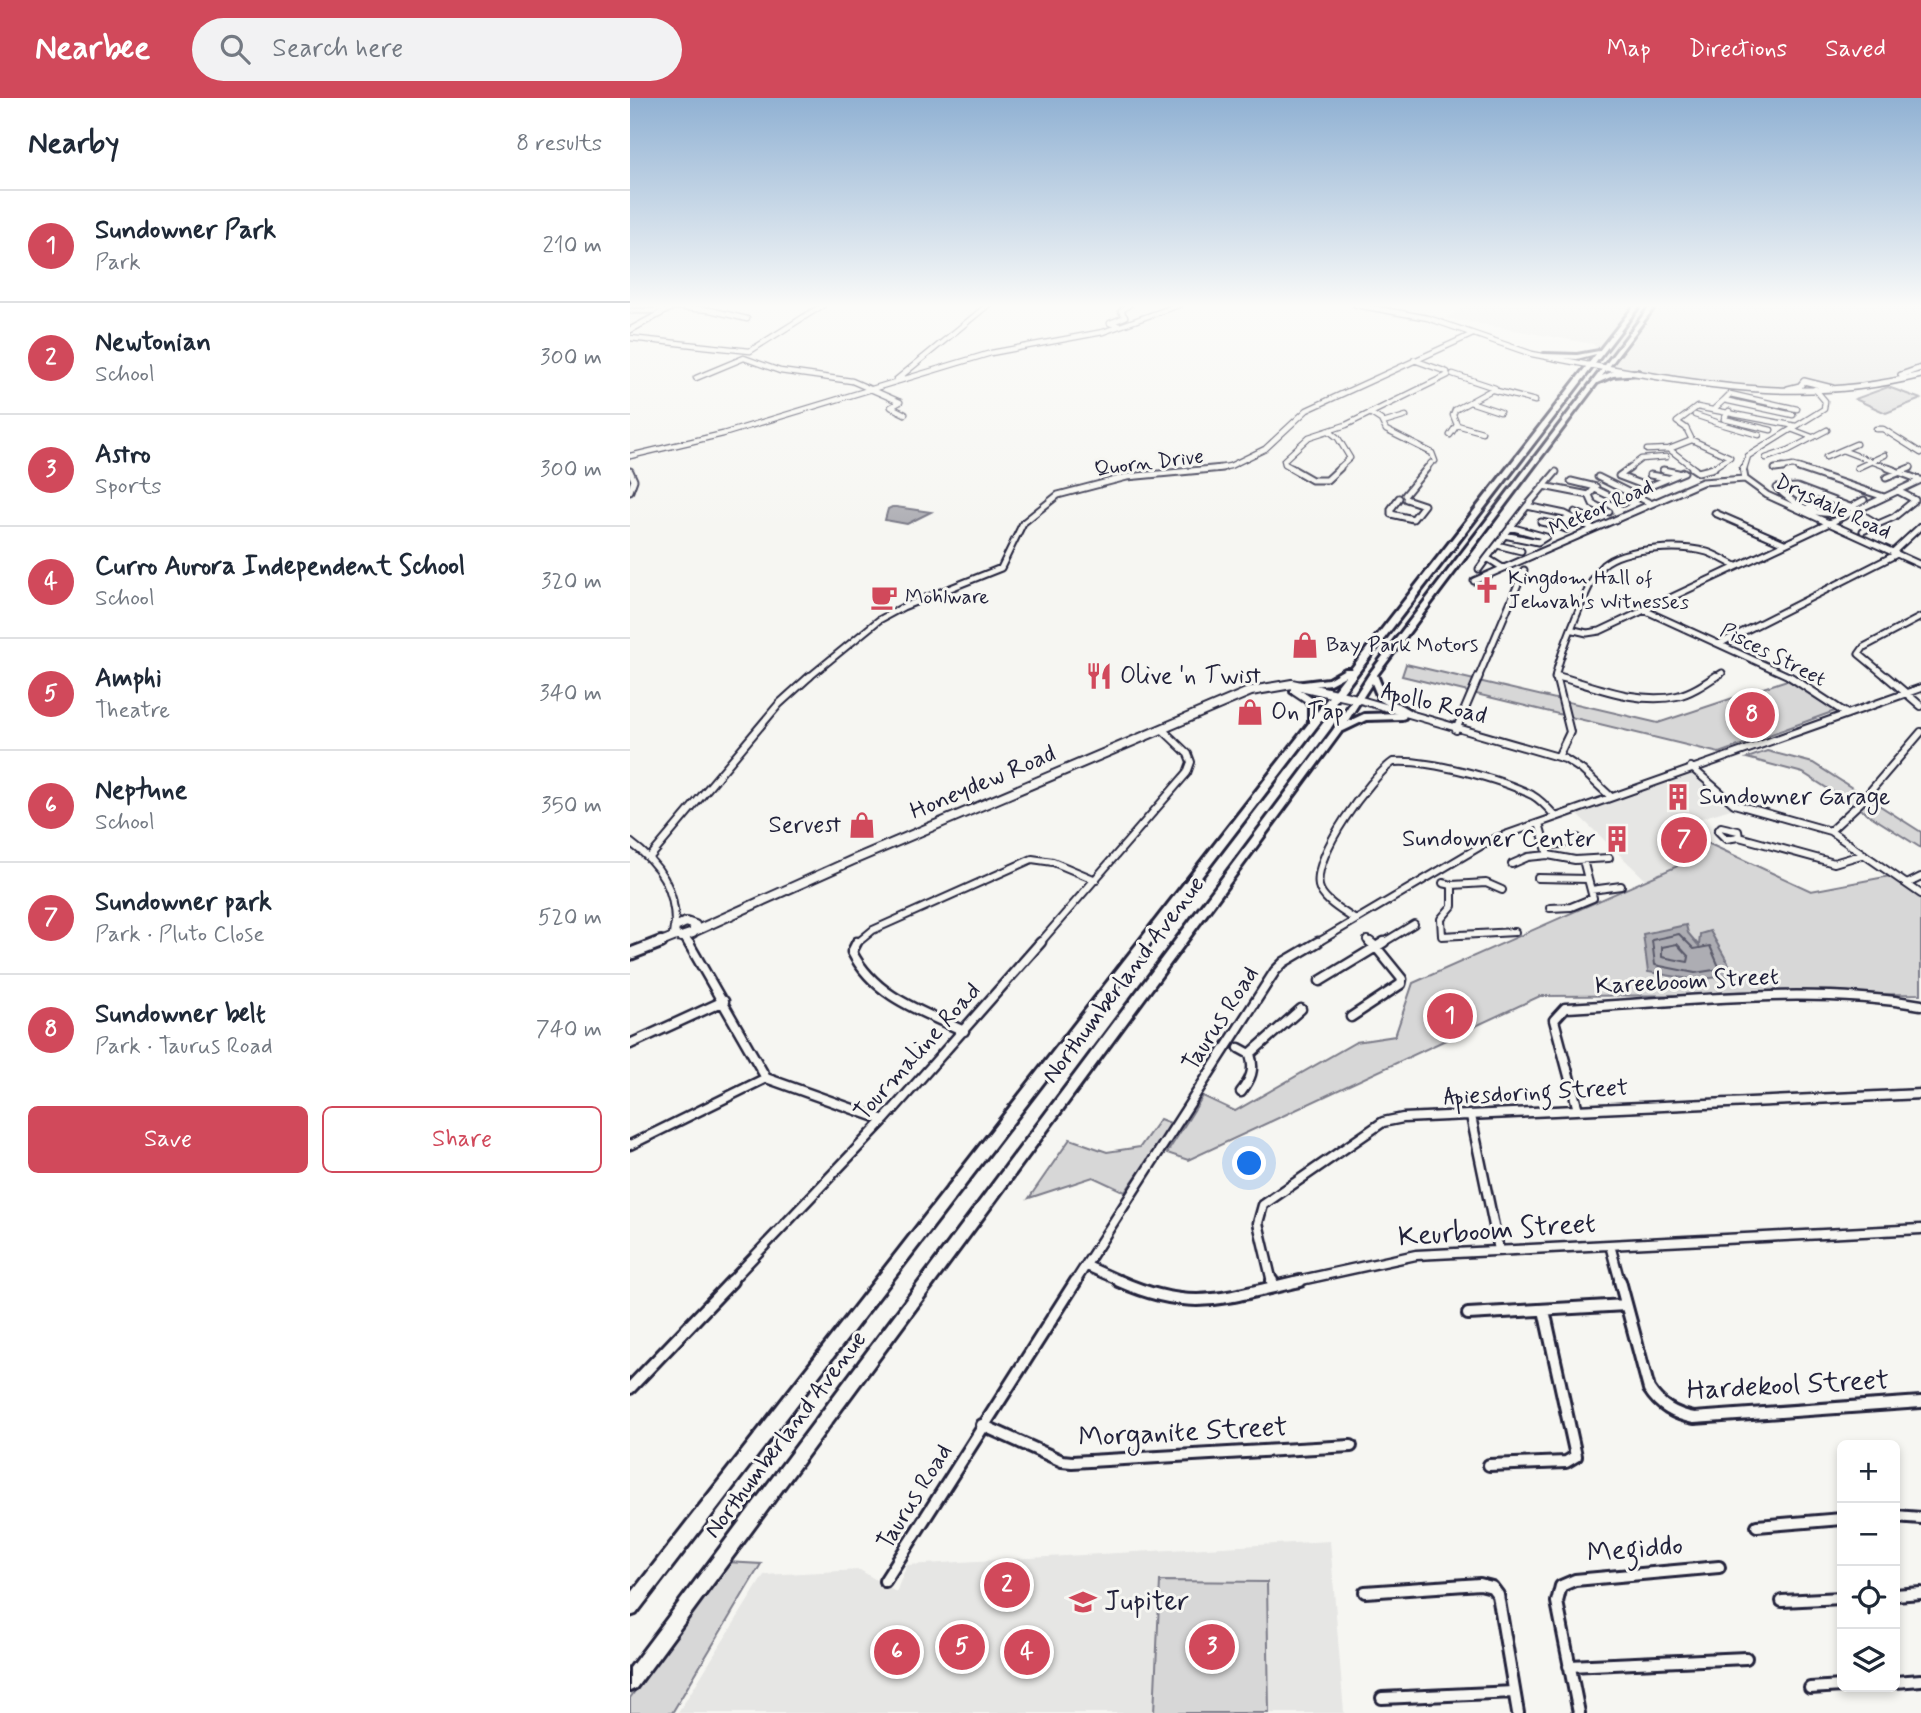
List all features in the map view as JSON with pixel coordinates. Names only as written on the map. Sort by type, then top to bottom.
[{"type":"main road","name":"Northumberland Avenue","points":[[630,1608],[1578,380]]},
{"type":"main road","name":"Northumberland Avenue","points":[[630,1682],[1337,731],[1374,675],[1597,382]]},
{"type":"main road","points":[[1296,687],[1330,681],[1356,665]]},
{"type":"main road","points":[[1374,675],[1382,698],[1405,714]]},
{"type":"main road","points":[[1296,687],[1313,703],[1312,724]]},
{"type":"main road","points":[[1337,731],[1364,717],[1405,714]]},
{"type":"street","points":[[846,380],[875,388],[900,402],[891,407],[905,414]]},
{"type":"street","name":"Quorn Drive","points":[[651,856],[786,697],[879,620],[903,607],[1001,568],[1020,527],[1054,498],[1127,477],[1219,470],[1230,466],[1270,445],[1307,410],[1370,380]]},
{"type":"street","points":[[1329,432],[1338,438],[1350,458],[1327,480],[1316,481],[1287,466],[1284,461],[1307,439],[1329,432],[1436,380]]},
{"type":"street","points":[[1473,380],[1494,386],[1493,390]]},
{"type":"street","points":[[1688,380],[1739,389],[1816,391],[1876,387],[1901,380]]},
{"type":"street","points":[[1700,380],[1816,391],[1878,380]]},
{"type":"street","points":[[630,456],[723,434],[895,381]]},
{"type":"street","points":[[1788,389],[1800,386],[1804,381],[1833,388]]},
{"type":"street","points":[[1450,435],[1457,425],[1454,412],[1493,390],[1535,401]]},
{"type":"street","name":"Drysdale Road","points":[[1816,391],[1825,401],[1824,409],[1745,459],[1745,479],[1767,495],[1921,565]]},
{"type":"street","points":[[1715,408],[1730,394],[1797,409]]},
{"type":"street","points":[[1724,400],[1793,415]]},
{"type":"street","points":[[1470,402],[1500,412]]},
{"type":"street","points":[[1669,449],[1698,472],[1710,470],[1730,457],[1692,440],[1686,428],[1677,422],[1694,407],[1729,411],[1794,428],[1812,437]]},
{"type":"street","points":[[1724,419],[1729,411]]},
{"type":"street","points":[[1370,413],[1383,423],[1386,429],[1434,455],[1433,462],[1406,497]]},
{"type":"street","points":[[1695,415],[1745,433],[1759,435]]},
{"type":"street","points":[[1383,423],[1406,416]]},
{"type":"street","points":[[1714,422],[1724,419],[1771,430]]},
{"type":"street","points":[[1457,425],[1482,432]]},
{"type":"street","points":[[1879,427],[1920,452]]},
{"type":"street","points":[[1766,458],[1789,450],[1827,430]]},
{"type":"street","points":[[1663,470],[1681,472],[1648,487],[1635,484],[1619,475],[1641,459],[1692,440]]},
{"type":"street","points":[[1826,457],[1856,444]]},
{"type":"street","points":[[1842,450],[1921,480]]},
{"type":"street","points":[[1650,455],[1666,457]]},
{"type":"street","points":[[1857,468],[1885,455]]},
{"type":"street","points":[[1775,469],[1787,465],[1797,467],[1884,497]]},
{"type":"street","points":[[1886,478],[1912,467]]},
{"type":"street","points":[[630,471],[634,480],[630,491]]},
{"type":"street","points":[[1479,569],[1556,472]]},
{"type":"street","points":[[1650,475],[1668,479]]},
{"type":"street","points":[[1598,477],[1650,503]]},
{"type":"street","name":"Meteor Road","points":[[1474,581],[1702,482],[1745,479]]},
{"type":"street","points":[[1574,630],[1593,633],[1921,480]]},
{"type":"street","points":[[1572,481],[1593,486],[1624,503]]},
{"type":"street","points":[[1628,492],[1635,484]]},
{"type":"street","points":[[1544,486],[1589,495]]},
{"type":"street","points":[[1797,487],[1850,507],[1878,524]]},
{"type":"street","points":[[1804,487],[1778,488],[1789,498],[1826,515],[1835,514],[1864,500]]},
{"type":"street","points":[[1589,495],[1595,489]]},
{"type":"street","points":[[1863,531],[1894,517],[1915,500],[1898,491]]},
{"type":"street","points":[[1399,495],[1406,497],[1424,505],[1413,519],[1391,513],[1399,495]]},
{"type":"street","points":[[1589,495],[1593,504],[1609,512]]},
{"type":"street","points":[[1789,498],[1797,497]]},
{"type":"street","points":[[1527,506],[1587,518]]},
{"type":"street","points":[[1805,507],[1828,506]]},
{"type":"street","points":[[1715,513],[1784,543]]},
{"type":"street","points":[[1574,516],[1592,528]]},
{"type":"street","points":[[1556,525],[1574,516]]},
{"type":"street","points":[[1541,522],[1566,529]]},
{"type":"street","points":[[1719,644],[1895,553],[1921,526]]},
{"type":"street","points":[[1504,535],[1538,542],[1546,537],[1510,527]]},
{"type":"street","points":[[1497,545],[1521,551]]},
{"type":"street","points":[[1558,757],[1570,732],[1556,676],[1557,668],[1584,599],[1601,568],[1640,549],[1707,552],[1736,566]]},
{"type":"street","points":[[1488,558],[1503,568]]},
{"type":"street","points":[[1457,729],[1524,570]]},
{"type":"street","name":"Pisces Street","points":[[1644,610],[1797,680],[1847,714]]},
{"type":"street","points":[[1921,617],[1859,651],[1862,659],[1921,706]]},
{"type":"street","points":[[1556,676],[1645,697],[1664,697],[1680,695],[1722,673]]},
{"type":"street","name":"Honeydew Road","points":[[677,932],[723,917],[1261,688],[1296,687],[1356,701]]},
{"type":"street","name":"Taurus Road","points":[[885,1581],[1275,971],[1300,951],[1481,844],[1691,767],[1921,688]]},
{"type":"street","name":"Apollo Road","points":[[1356,701],[1558,757],[1582,770],[1610,796]]},
{"type":"street","name":"Tourmaline Road","points":[[630,1388],[884,1120],[1096,880],[1190,768],[1188,754],[1163,730]]},
{"type":"street","points":[[1830,831],[1861,802],[1921,732]]},
{"type":"street","points":[[1354,919],[1324,895],[1318,878],[1337,830],[1350,810],[1381,771],[1394,762],[1418,761],[1514,788],[1537,798],[1556,817]]},
{"type":"street","points":[[1691,767],[1734,804],[1830,831],[1921,894]]},
{"type":"street","points":[[1539,822],[1548,855]]},
{"type":"street","points":[[1739,837],[1834,863],[1861,855]]},
{"type":"street","points":[[1545,845],[1562,844],[1578,838]]},
{"type":"street","points":[[630,842],[651,856],[667,882],[677,912],[677,932],[691,944],[766,1078],[884,1120]]},
{"type":"street","points":[[1512,864],[1528,857],[1548,855],[1583,860],[1609,858]]},
{"type":"street","points":[[964,1031],[894,997],[870,981],[852,952],[858,940],[873,930],[1025,861],[1044,859],[1096,880]]},
{"type":"street","points":[[1550,908],[1567,907],[1593,897],[1583,860]]},
{"type":"street","points":[[1907,884],[1921,877]]},
{"type":"street","points":[[1538,878],[1588,879]]},
{"type":"street","points":[[1502,890],[1486,883],[1448,884],[1452,906],[1441,919],[1442,936],[1515,932]]},
{"type":"street","points":[[1591,890],[1621,886]]},
{"type":"street","points":[[677,912],[692,927],[691,944]]},
{"type":"street","points":[[1320,981],[1414,924]]},
{"type":"street","points":[[630,954],[677,932]]},
{"type":"street","points":[[1351,1017],[1401,984],[1402,979],[1367,940]]},
{"type":"street","name":"Kareeboom Street","points":[[1578,1110],[1554,1020],[1565,1008],[1804,996],[1876,997],[1921,1004]]},
{"type":"street","points":[[630,1044],[724,1001]]},
{"type":"street","points":[[1250,1054],[1301,1009]]},
{"type":"street","points":[[1239,1048],[1250,1054]]},
{"type":"street","points":[[1241,1092],[1253,1074],[1250,1054]]},
{"type":"street","points":[[630,1145],[766,1078]]},
{"type":"street","name":"Apiesdoring Street","points":[[1273,1286],[1258,1223],[1259,1212],[1268,1199],[1383,1122],[1403,1118],[1921,1094]]},
{"type":"street","points":[[1471,1116],[1499,1250]]},
{"type":"street","name":"Keurboom Street","points":[[1087,1266],[1165,1300],[1186,1303],[1208,1301],[1416,1255],[1921,1229]]},
{"type":"street","name":"Hardekool Street","points":[[1610,1245],[1649,1389],[1661,1406],[1681,1416],[1921,1402]]},
{"type":"street","points":[[1468,1314],[1626,1305]]},
{"type":"street","points":[[1489,1465],[1566,1462],[1576,1456],[1544,1310]]},
{"type":"street","name":"Morganite Street","points":[[982,1426],[1062,1461],[1072,1462],[1351,1446]]},
{"type":"street","points":[[1900,1516],[1921,1518]]},
{"type":"street","points":[[1757,1525],[1837,1520]]},
{"type":"street","name":"Megiddo","points":[[1579,1713],[1557,1602],[1561,1586],[1575,1580],[1719,1567]]},
{"type":"street","points":[[1365,1592],[1480,1584],[1492,1587],[1499,1595],[1518,1713]]},
{"type":"street","points":[[1900,1595],[1921,1593]]},
{"type":"street","points":[[1782,1601],[1837,1598]]},
{"type":"street","points":[[1569,1666],[1746,1658]]},
{"type":"street","points":[[1900,1682],[1921,1680]]},
{"type":"street","points":[[1810,1688],[1837,1686]]},
{"type":"street","points":[[1382,1698],[1514,1692]]},
{"type":"shaded area","points":[[1709,380],[1877,380],[1799,388],[1738,385]]},
{"type":"shaded area","points":[[1888,387],[1921,399],[1886,413],[1855,399]]},
{"type":"shaded area","points":[[1406,664],[1658,723],[1787,680],[1843,708],[1719,753],[1402,676]]},
{"type":"shaded area","points":[[1767,751],[1813,763],[1921,832],[1921,848],[1803,773],[1747,758]]},
{"type":"shaded area","points":[[1695,770],[1737,807],[1660,831],[1690,861],[1646,880],[1575,812]]},
{"type":"shaded area","points":[[1673,827],[1811,891],[1890,876],[1921,896],[1921,994],[1540,996],[1188,1160],[1167,1153],[1203,1096],[1235,1111],[1356,1042],[1395,1036],[1413,983],[1689,861],[1660,831]]},
{"type":"shaded area","points":[[1160,1119],[1173,1124],[1125,1192],[1093,1177],[1029,1198],[1070,1139],[1107,1152],[1140,1147]]},
{"type":"shaded area","points":[[1330,1541],[1344,1713],[678,1713],[764,1575],[860,1570],[896,1592],[907,1565]]},
{"type":"shaded area","points":[[726,1562],[761,1564],[672,1713],[630,1713],[630,1698]]},
{"type":"shaded area","points":[[1160,1581],[1267,1582],[1269,1713],[1154,1713]]},
{"type":"water","points":[[892,507],[931,512],[907,524],[885,520],[888,509]]},
{"type":"water","points":[[1686,925],[1688,933],[1699,946],[1700,934],[1710,931],[1735,975],[1695,980],[1648,972],[1643,934]]},
{"type":"place","name":"Kingdom Hall of Jehovah's Witnesses","points":[[1487,590]]},
{"type":"place","name":"Mohlware","points":[[884,597]]},
{"type":"place","name":"Bay Park Motors","points":[[1305,645]]},
{"type":"place","name":"Olive 'n Twist","points":[[1099,676]]},
{"type":"place","name":"On Tap","points":[[1250,712]]},
{"type":"place","name":"Sundowner belt","points":[[1752,715]]},
{"type":"place","name":"Sundowner Garage","points":[[1678,797]]},
{"type":"place","name":"Servest","points":[[862,825]]},
{"type":"place","name":"Sundowner Center","points":[[1617,839]]},
{"type":"place","name":"Sundowner park","points":[[1684,840]]},
{"type":"place","name":"Sundowner Park","points":[[1450,1016]]},
{"type":"place","name":"Newtonian","points":[[1007,1585]]},
{"type":"place","name":"Jupiter","points":[[1083,1602]]},
{"type":"place","name":"Amphi","points":[[962,1647]]},
{"type":"place","name":"Astro","points":[[1212,1647]]},
{"type":"place","name":"Neptune","points":[[897,1652]]},
{"type":"place","name":"Curro Aurora Independent School","points":[[1027,1652]]}]
